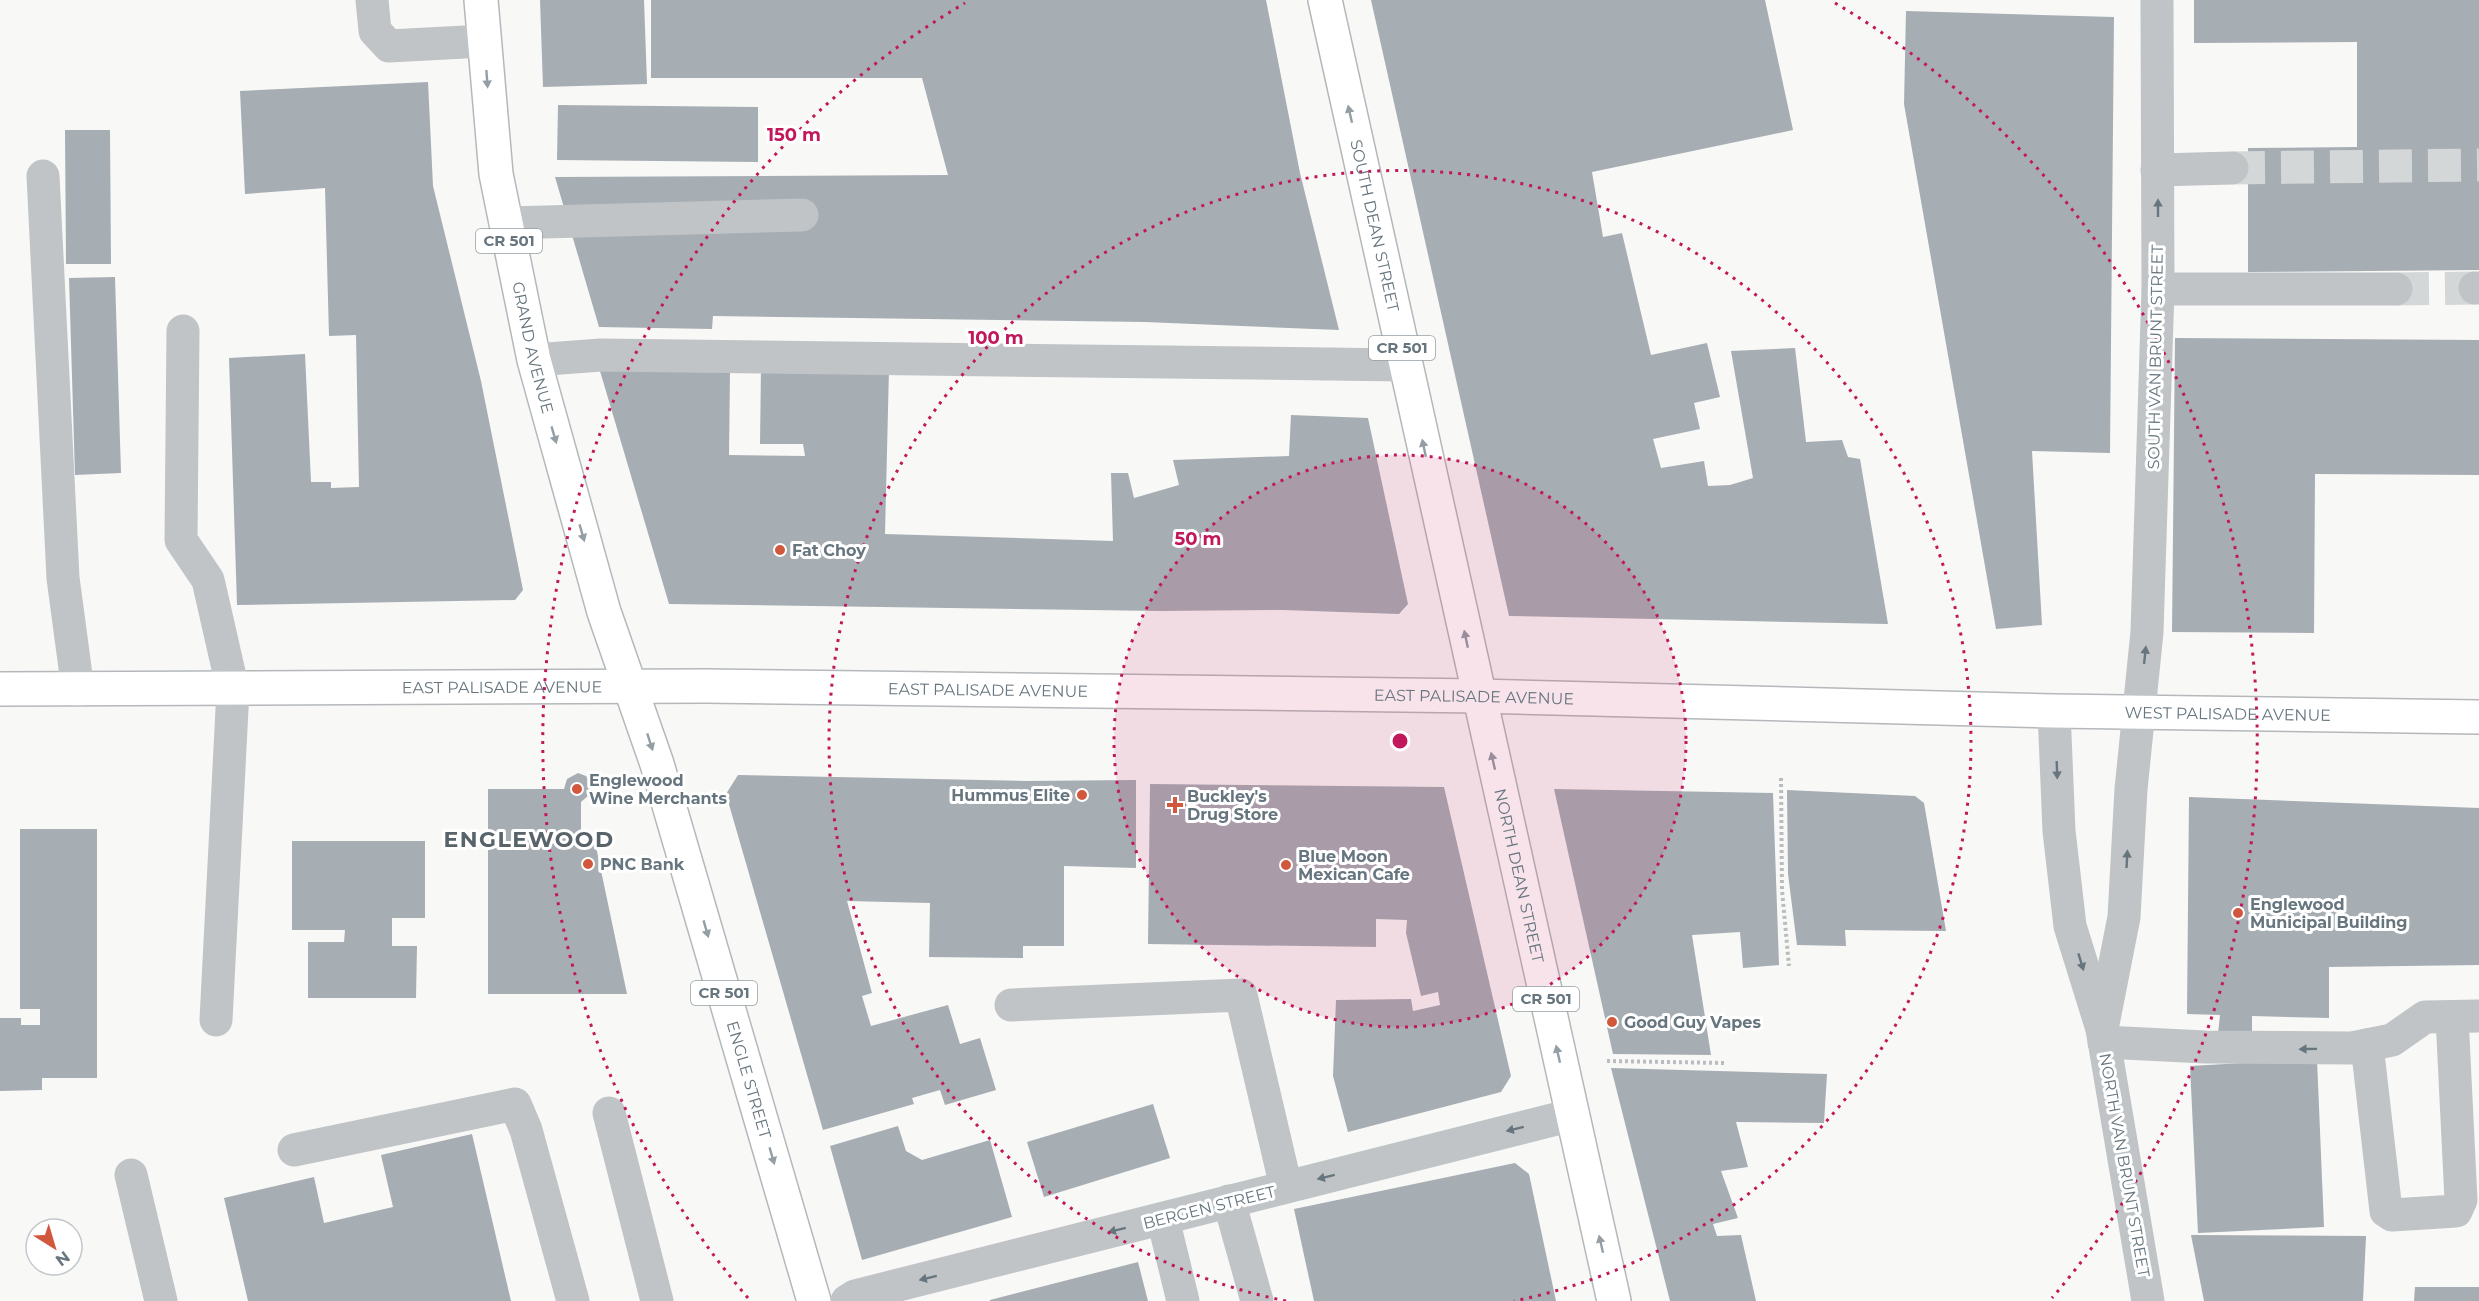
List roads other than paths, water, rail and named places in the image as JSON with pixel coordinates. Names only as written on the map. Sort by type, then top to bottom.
[{"type":"main road","name":"GRAND AVENUE","points":[[481,0],[495,164],[534,360],[604,612],[632,686]]},
{"type":"main road","name":"SOUTH DEAN STREET","points":[[1325,0],[1478,696]]},
{"type":"main road","name":"EAST PALISADE AVENUE","points":[[0,689],[233,690],[632,686],[1478,696],[1976,710]]},
{"type":"main road","name":"ENGLE STREET","points":[[632,686],[657,764],[814,1301]]},
{"type":"main road","name":"NORTH DEAN STREET","points":[[1478,696],[1614,1301]]},
{"type":"main road","name":"WEST PALISADE AVENUE","points":[[1976,710],[2479,717]]},
{"type":"street","points":[[372,0],[375,31],[389,46],[484,41]]},
{"type":"street","name":"SOUTH VAN BRUNT STREET","points":[[2139,713],[2147,632],[2158,289],[2157,0]]},
{"type":"street","points":[[2157,170],[2232,168]]},
{"type":"street","points":[[43,176],[63,578],[78,690]]},
{"type":"street","points":[[505,223],[802,215]]},
{"type":"street","points":[[2158,289],[2396,289]]},
{"type":"street","points":[[183,331],[181,540],[208,580],[233,690],[216,1020]]},
{"type":"street","points":[[534,360],[601,355],[1406,365]]},
{"type":"street","name":"NORTH VAN BRUNT STREET","points":[[2054,711],[2063,879],[2070,926],[2103,1035],[2148,1301]]},
{"type":"street","name":"NORTH VAN BRUNT STREET","points":[[2103,1035],[2124,917],[2131,789],[2139,713]]},
{"type":"street","points":[[1011,1005],[1241,995],[1286,1187]]},
{"type":"street","points":[[2103,1035],[2295,1049],[2352,1048],[2367,1045],[2392,1040],[2425,1017],[2465,1016],[2461,1200],[2456,1211],[2392,1215],[2386,1211],[2367,1045]]},
{"type":"street","points":[[294,1150],[515,1104],[526,1130],[573,1301]]},
{"type":"street","points":[[609,1113],[657,1301]]},
{"type":"street","name":"BERGEN STREET","points":[[847,1301],[855,1296],[1572,1114]]},
{"type":"street","points":[[131,1175],[161,1301]]},
{"type":"street","points":[[1229,1201],[1257,1301]]},
{"type":"street","points":[[1163,1219],[1184,1301]]},
{"type":"tunnel","points":[[2232,168],[2479,165]]},
{"type":"tunnel","points":[[2396,289],[2475,288]]},
{"type":"place","name":"Fat Choy","points":[[780,550]]},
{"type":"place","name":"Englewood Wine Merchants","points":[[577,789]]},
{"type":"place","name":"Hummus Elite","points":[[1082,795]]},
{"type":"place","name":"Buckley's Drug Store","points":[[1175,805]]},
{"type":"place","name":"PNC Bank","points":[[588,864]]},
{"type":"place","name":"Blue Moon Mexican Cafe","points":[[1286,865]]},
{"type":"place","name":"Englewood Municipal Building","points":[[2238,913]]},
{"type":"place","name":"Good Guy Vapes","points":[[1612,1022]]},
{"type":"district","name":"ENGLEWOOD","points":[[529,839]]}]
